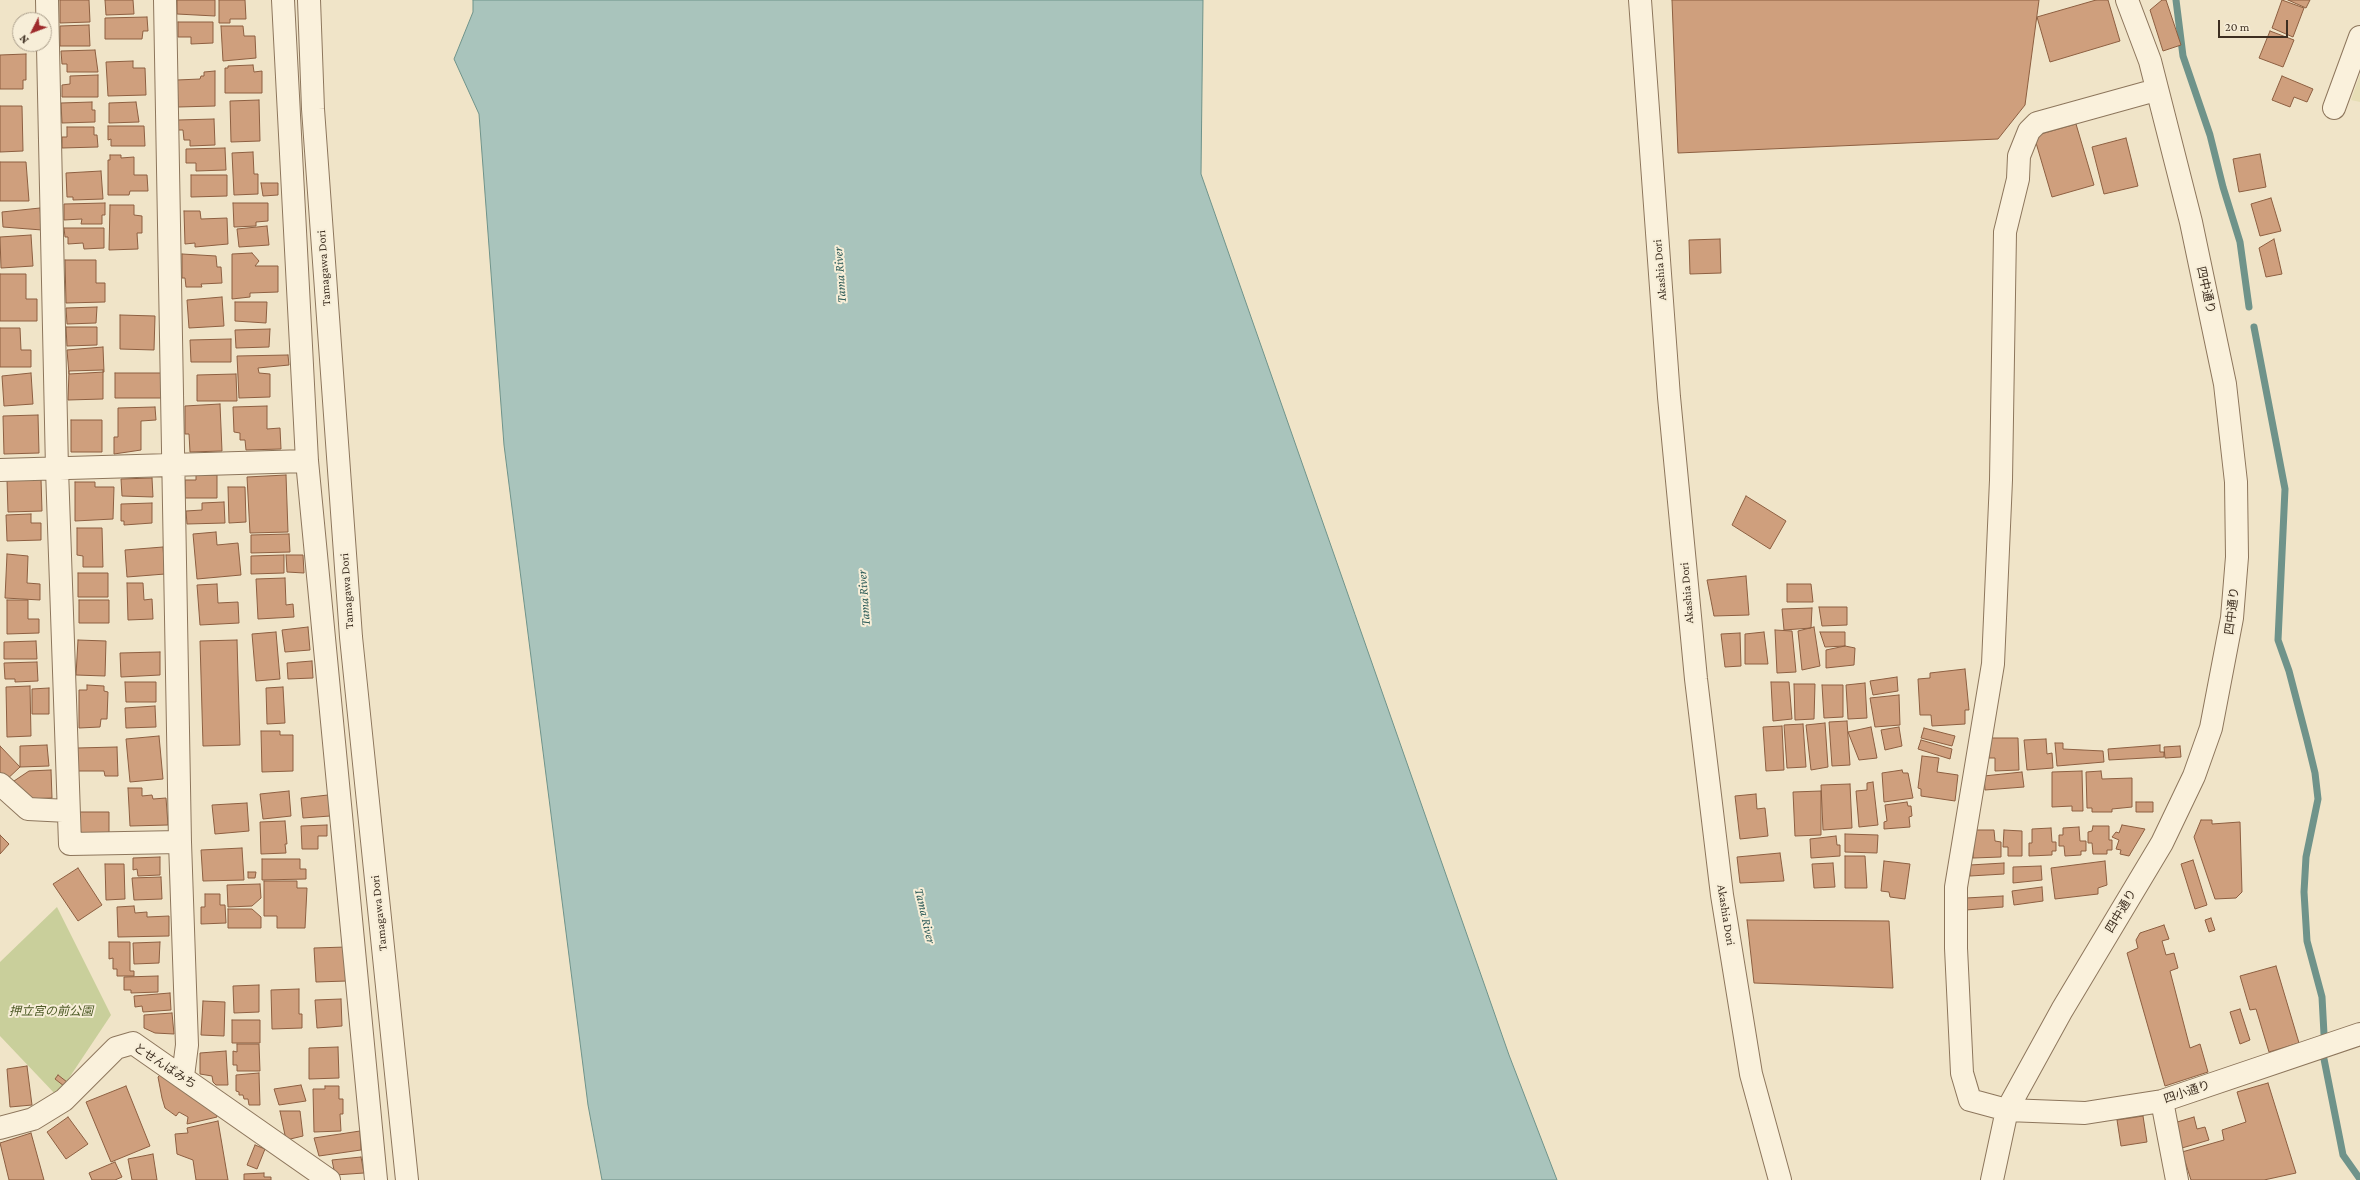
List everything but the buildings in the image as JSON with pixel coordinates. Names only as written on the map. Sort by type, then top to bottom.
[{"type":"street","points":[[47,0],[57,469],[70,844],[180,842]]},
{"type":"street","points":[[165,0],[180,842],[187,1045],[183,1076]]},
{"type":"street","points":[[282,0],[307,461],[376,1180]]},
{"type":"street","name":"Tamagawa Dori","points":[[309,0],[314,125],[351,637],[407,1180]]},
{"type":"street","name":"Akashia Dori","points":[[1640,0],[1670,397],[1696,679],[1722,895],[1751,1074],[1780,1180]]},
{"type":"street","name":"四中通り","points":[[1992,1180],[2008,1110],[2062,1010],[2162,843],[2194,776],[2211,728],[2232,618],[2238,557],[2236,482],[2225,384],[2191,222],[2150,62],[2127,0]]},
{"type":"street","points":[[2334,108],[2360,37]]},
{"type":"street","name":"四小通り","points":[[2156,90],[2037,123],[2029,131],[2020,156],[2018,179],[2005,232],[2001,480],[1993,664],[1956,887],[1956,948],[1962,1073],[1970,1100],[2008,1110],[2085,1113],[2162,1101],[2360,1034]]},
{"type":"street","points":[[0,470],[307,461]]},
{"type":"street","points":[[0,784],[28,808],[68,812]]},
{"type":"street","name":"とせんばみち","points":[[0,1128],[33,1119],[64,1100],[116,1048],[133,1043],[183,1076],[329,1180]]},
{"type":"street","points":[[2162,1101],[2177,1180]]},
{"type":"shaded area","points":[[2360,74],[2360,102],[2351,100]]},
{"type":"green space","name":"押立宮の前公園","points":[[57,907],[111,1015],[57,1096],[0,1036],[0,962]]},
{"type":"water","name":"Tama River","points":[[473,0],[1203,0],[1201,174],[1509,1055],[1557,1180],[602,1180],[588,1105],[504,445],[479,114],[454,59],[473,12]]},
{"type":"waterway","points":[[2176,0],[2183,56],[2210,135],[2223,187],[2240,242],[2249,307]]},
{"type":"waterway","points":[[2254,327],[2285,489],[2278,640],[2289,671],[2307,740],[2315,773],[2318,799],[2306,857],[2304,892],[2307,941],[2322,997],[2324,1034]]},
{"type":"waterway","points":[[2324,1059],[2343,1155],[2360,1179]]}]
